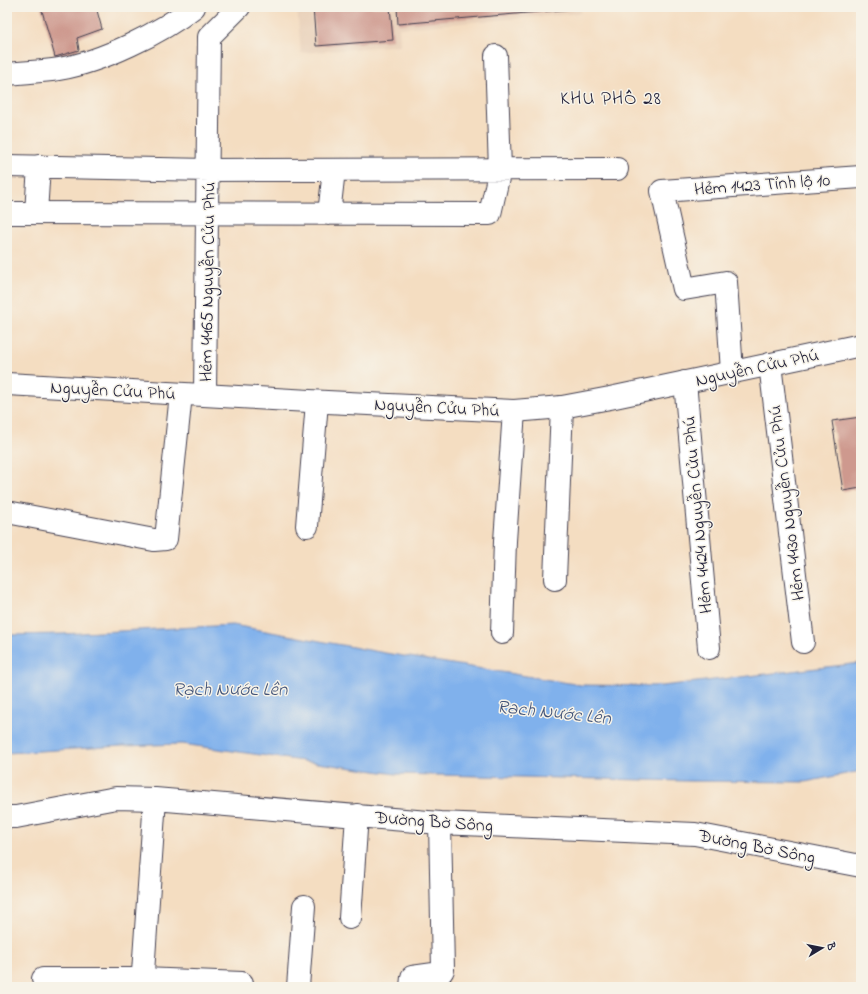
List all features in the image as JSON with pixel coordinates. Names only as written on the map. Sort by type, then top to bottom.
[{"type":"street","name":"Hẻm 4465 Nguyễn Cửu Phú","points":[[205,395],[209,170],[209,37],[239,7]]},
{"type":"street","points":[[7,74],[60,69],[91,60],[139,41],[184,10]]},
{"type":"street","points":[[7,213],[490,214],[500,169],[496,56]]},
{"type":"street","points":[[7,166],[209,170],[617,169]]},
{"type":"street","points":[[36,213],[38,166]]},
{"type":"street","points":[[329,214],[334,170]]},
{"type":"street","name":"Hẻm 1423 Tỉnh lộ 10","points":[[732,372],[726,282],[684,289],[662,191],[861,177]]},
{"type":"street","name":"Nguyễn Cửu Phú","points":[[7,384],[317,402],[514,411],[562,407],[861,345]]},
{"type":"street","name":"Hẻm 4430 Nguyễn Cửu Phú","points":[[770,364],[803,642]]},
{"type":"street","name":"Hẻm 4424 Nguyễn Cửu Phú","points":[[685,382],[709,648]]},
{"type":"street","points":[[7,512],[154,540],[166,539],[181,394]]},
{"type":"street","points":[[307,526],[317,402]]},
{"type":"street","points":[[555,579],[562,407]]},
{"type":"street","points":[[502,633],[505,541],[514,411]]},
{"type":"street","name":"Đường Bờ Sông","points":[[7,818],[16,818],[116,798],[155,799],[440,823],[695,834],[861,866]]},
{"type":"street","points":[[143,983],[155,799]]},
{"type":"street","points":[[350,918],[358,815]]},
{"type":"street","points":[[411,987],[412,977],[441,973],[443,970],[440,823]]},
{"type":"street","points":[[298,987],[304,906]]},
{"type":"street","points":[[43,979],[242,985]]},
{"type":"shaded area","points":[[297,7],[580,7],[581,13],[399,28],[400,45],[301,53]]},
{"type":"water","name":"Rạch Nước Lên","points":[[233,625],[385,653],[581,685],[662,686],[861,663],[861,771],[805,782],[684,781],[396,774],[182,744],[7,753],[7,635],[62,634]]},
{"type":"building","points":[[41,7],[96,7],[102,29],[77,38],[79,50],[55,57]]},
{"type":"building","points":[[313,7],[390,7],[393,40],[316,46]]},
{"type":"building","points":[[397,7],[574,7],[574,9],[398,24]]},
{"type":"building","points":[[861,417],[861,488],[843,491],[832,421]]},
{"type":"district","name":"KHU PHỐ 28","points":[[611,97]]}]
